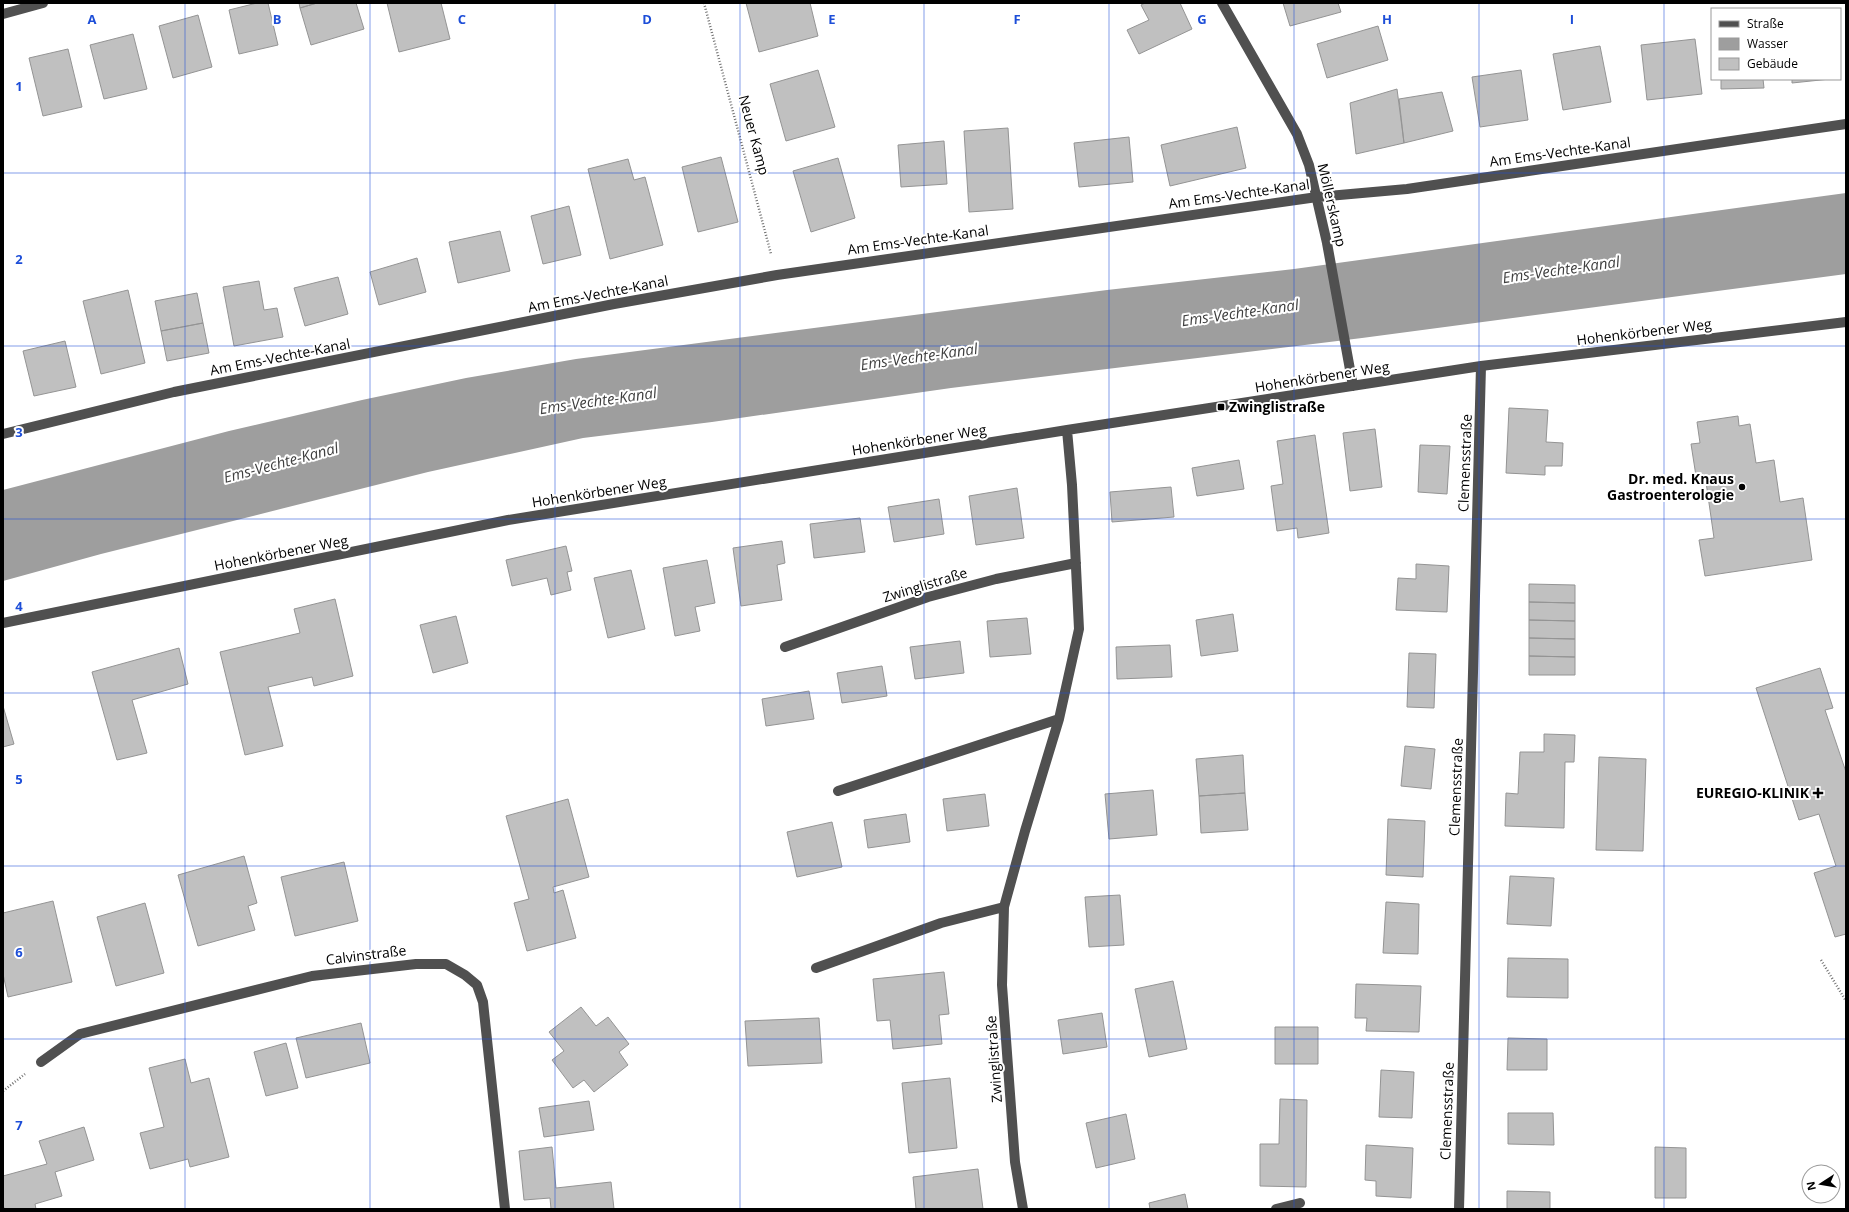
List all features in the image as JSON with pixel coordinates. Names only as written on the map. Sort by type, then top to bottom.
[{"type":"street","points":[[3,14],[43,3]]},
{"type":"street","name":"Möllerskamp","points":[[1222,3],[1297,134],[1309,165],[1327,243],[1353,386]]},
{"type":"street","name":"Am Ems-Vechte-Kanal","points":[[3,434],[182,391],[614,304],[777,275],[1317,197],[1407,189],[1846,124]]},
{"type":"street","name":"Hohenkörbener Weg","points":[[3,623],[508,520],[1067,430],[1481,366],[1846,322]]},
{"type":"street","name":"Clemensstraße","points":[[1459,1209],[1481,366]]},
{"type":"street","name":"Zwinglistraße","points":[[1023,1209],[1015,1162],[1002,985],[1004,907],[1024,831],[1059,720],[1079,629],[1067,430]]},
{"type":"street","name":"Zwinglistraße","points":[[785,647],[928,597],[996,579],[1076,563]]},
{"type":"street","points":[[838,791],[1059,720]]},
{"type":"street","points":[[816,968],[941,923],[1004,907]]},
{"type":"street","name":"Calvinstraße","points":[[41,1062],[80,1034],[312,976],[416,964],[446,964],[465,975],[477,985],[483,1002],[505,1209]]},
{"type":"street","points":[[1276,1209],[1300,1203]]},
{"type":"path","name":"Neuer Kamp","points":[[704,3],[777,275]]},
{"type":"path","points":[[1821,960],[1846,1001]]},
{"type":"path","points":[[3,1091],[41,1062]]},
{"type":"water","name":"Ems-Vechte-Kanal","points":[[1846,193],[1846,274],[1362,338],[951,388],[712,422],[583,438],[428,472],[101,554],[3,581],[3,490],[229,431],[362,400],[466,378],[576,359],[1107,290],[1294,269]]},
{"type":"building","points":[[257,3],[268,3],[278,45],[239,54],[229,10]]},
{"type":"building","points":[[299,3],[317,3],[300,8]]},
{"type":"building","points":[[317,3],[356,3],[364,29],[311,45],[300,8]]},
{"type":"building","points":[[387,3],[441,3],[450,39],[399,52]]},
{"type":"building","points":[[746,3],[810,3],[818,36],[759,52]]},
{"type":"building","points":[[1145,3],[1180,3],[1192,29],[1139,54],[1127,30],[1149,20],[1141,5]]},
{"type":"building","points":[[1283,3],[1338,3],[1341,12],[1290,26]]},
{"type":"building","points":[[198,15],[212,67],[173,78],[159,26]]},
{"type":"building","points":[[1378,26],[1388,60],[1327,78],[1317,44]]},
{"type":"building","points":[[133,34],[147,89],[104,99],[90,45]]},
{"type":"building","points":[[1695,39],[1702,94],[1647,100],[1641,45]]},
{"type":"building","points":[[1600,46],[1611,102],[1563,110],[1553,54]]},
{"type":"building","points":[[68,49],[82,107],[43,116],[29,58]]},
{"type":"building","points":[[818,70],[835,127],[786,141],[770,84]]},
{"type":"building","points":[[1521,70],[1528,120],[1480,127],[1472,77]]},
{"type":"building","points":[[1721,80],[1763,80],[1764,88],[1721,89]]},
{"type":"building","points":[[1792,80],[1820,80],[1792,83]]},
{"type":"building","points":[[1397,89],[1404,143],[1356,154],[1350,103]]},
{"type":"building","points":[[1442,92],[1453,131],[1404,143],[1399,99]]},
{"type":"building","points":[[1237,127],[1246,168],[1170,186],[1161,145]]},
{"type":"building","points":[[1008,128],[1013,209],[969,212],[964,131]]},
{"type":"building","points":[[1129,137],[1133,182],[1079,187],[1074,143]]},
{"type":"building","points":[[944,141],[947,184],[901,187],[898,145]]},
{"type":"building","points":[[721,157],[738,222],[698,232],[682,167]]},
{"type":"building","points":[[838,158],[855,218],[811,232],[793,171]]},
{"type":"building","points":[[628,159],[634,180],[645,177],[663,245],[610,259],[588,169]]},
{"type":"building","points":[[569,206],[581,255],[543,264],[531,216]]},
{"type":"building","points":[[500,231],[510,271],[458,283],[449,242]]},
{"type":"building","points":[[417,258],[426,292],[379,305],[370,272]]},
{"type":"building","points":[[338,277],[348,314],[305,326],[294,288]]},
{"type":"building","points":[[259,281],[264,310],[277,308],[283,337],[234,346],[223,287]]},
{"type":"building","points":[[128,290],[145,363],[101,374],[83,301]]},
{"type":"building","points":[[197,293],[203,323],[161,331],[155,301]]},
{"type":"building","points":[[203,323],[209,353],[167,361],[161,331]]},
{"type":"building","points":[[65,341],[76,387],[34,396],[23,351]]},
{"type":"building","points":[[1509,408],[1548,410],[1546,442],[1563,443],[1562,466],[1545,466],[1545,475],[1506,473]]},
{"type":"building","name":"Dr. med. Knaus Gastroenterologie","points":[[1738,416],[1739,426],[1750,424],[1756,463],[1774,460],[1780,502],[1803,498],[1812,560],[1705,576],[1699,540],[1714,538],[1705,475],[1696,476],[1691,444],[1700,443],[1697,422]]},
{"type":"building","points":[[1375,429],[1382,487],[1350,491],[1343,433]]},
{"type":"building","points":[[1315,435],[1329,533],[1298,538],[1297,528],[1277,531],[1271,486],[1283,484],[1277,441]]},
{"type":"building","points":[[1420,445],[1450,446],[1447,494],[1418,492]]},
{"type":"building","points":[[1239,460],[1244,489],[1197,496],[1192,468]]},
{"type":"building","points":[[1171,487],[1174,517],[1112,522],[1110,492]]},
{"type":"building","points":[[1017,488],[1024,538],[976,545],[969,496]]},
{"type":"building","points":[[939,499],[944,534],[894,542],[888,507]]},
{"type":"building","points":[[860,518],[865,552],[814,558],[810,524]]},
{"type":"building","points":[[782,541],[785,563],[777,565],[782,600],[741,606],[733,548]]},
{"type":"building","points":[[566,546],[572,571],[567,572],[571,590],[551,595],[547,578],[512,586],[506,560]]},
{"type":"building","points":[[707,560],[715,603],[695,607],[700,631],[675,636],[663,568]]},
{"type":"building","points":[[1416,564],[1449,566],[1447,612],[1396,610],[1398,578],[1416,579]]},
{"type":"building","points":[[631,570],[645,629],[608,638],[594,578]]},
{"type":"building","points":[[1529,584],[1575,585],[1575,603],[1529,602]]},
{"type":"building","points":[[335,599],[353,676],[314,686],[312,677],[268,687],[283,746],[245,755],[220,652],[300,633],[294,609]]},
{"type":"building","points":[[1529,602],[1575,603],[1575,621],[1529,620]]},
{"type":"building","points":[[1233,614],[1238,651],[1201,656],[1196,620]]},
{"type":"building","points":[[456,616],[468,663],[433,673],[420,625]]},
{"type":"building","points":[[1027,618],[1031,654],[990,657],[987,621]]},
{"type":"building","points":[[1529,620],[1575,621],[1575,639],[1529,638]]},
{"type":"building","points":[[1529,638],[1575,639],[1575,657],[1529,656]]},
{"type":"building","points":[[960,641],[964,673],[915,679],[910,647]]},
{"type":"building","points":[[1170,645],[1172,677],[1117,679],[1116,647]]},
{"type":"building","points":[[179,648],[188,684],[132,700],[147,753],[117,760],[92,672]]},
{"type":"building","points":[[1409,653],[1436,654],[1434,708],[1407,707]]},
{"type":"building","points":[[1529,656],[1575,657],[1575,675],[1529,675]]},
{"type":"building","points":[[882,666],[887,696],[842,703],[837,673]]},
{"type":"building","name":"EUREGIO-KLINIK","points":[[1820,668],[1833,708],[1825,710],[1846,772],[1846,934],[1835,937],[1814,873],[1836,866],[1819,814],[1799,820],[1756,688]]},
{"type":"building","points":[[809,691],[814,719],[766,726],[762,699]]},
{"type":"building","points":[[3,706],[14,744],[3,747]]},
{"type":"building","points":[[1544,734],[1575,735],[1574,762],[1565,762],[1564,828],[1505,826],[1506,793],[1518,794],[1520,752],[1544,752]]},
{"type":"building","points":[[1405,746],[1435,749],[1431,789],[1401,786]]},
{"type":"building","points":[[1243,755],[1245,793],[1199,796],[1196,759]]},
{"type":"building","points":[[1599,757],[1646,759],[1643,851],[1596,850]]},
{"type":"building","points":[[1153,790],[1157,835],[1109,839],[1105,794]]},
{"type":"building","points":[[1245,793],[1248,830],[1201,833],[1199,796]]},
{"type":"building","points":[[985,794],[989,826],[947,831],[943,799]]},
{"type":"building","points":[[568,799],[589,877],[553,887],[554,893],[563,890],[576,938],[527,951],[514,903],[529,899],[506,816]]},
{"type":"building","points":[[906,814],[910,842],[868,848],[864,820]]},
{"type":"building","points":[[1388,819],[1425,821],[1423,877],[1386,875]]},
{"type":"building","points":[[832,822],[842,867],[797,877],[787,832]]},
{"type":"building","points":[[244,856],[257,903],[248,906],[255,930],[198,946],[178,875]]},
{"type":"building","points":[[344,862],[358,921],[295,936],[281,877]]},
{"type":"building","points":[[1510,876],[1554,878],[1551,926],[1507,924]]},
{"type":"building","points":[[1120,895],[1124,945],[1089,947],[1085,897]]},
{"type":"building","points":[[53,901],[72,982],[8,997],[3,974],[3,913]]},
{"type":"building","points":[[1386,902],[1419,904],[1418,954],[1383,953]]},
{"type":"building","points":[[145,903],[164,973],[116,986],[97,917]]},
{"type":"building","points":[[1508,958],[1568,959],[1568,998],[1507,997]]},
{"type":"building","points":[[944,972],[949,1014],[939,1015],[942,1044],[893,1049],[890,1020],[877,1021],[873,979]]},
{"type":"building","points":[[1173,981],[1187,1049],[1149,1057],[1135,989]]},
{"type":"building","points":[[1356,984],[1421,986],[1419,1032],[1366,1031],[1367,1018],[1355,1018]]},
{"type":"building","points":[[581,1007],[596,1026],[608,1017],[629,1044],[619,1052],[628,1065],[594,1092],[584,1080],[573,1088],[552,1060],[564,1051],[549,1032]]},
{"type":"building","points":[[1102,1013],[1107,1047],[1063,1054],[1058,1020]]},
{"type":"building","points":[[819,1018],[822,1063],[748,1066],[745,1021]]},
{"type":"building","points":[[361,1023],[370,1063],[306,1078],[296,1038]]},
{"type":"building","points":[[1275,1027],[1318,1027],[1318,1064],[1275,1064]]},
{"type":"building","points":[[1508,1038],[1547,1039],[1547,1070],[1507,1070]]},
{"type":"building","points":[[286,1043],[298,1088],[266,1096],[254,1052]]},
{"type":"building","points":[[185,1059],[191,1083],[209,1078],[229,1157],[190,1167],[188,1159],[150,1169],[140,1133],[164,1127],[149,1068]]},
{"type":"building","points":[[1381,1070],[1414,1072],[1412,1118],[1379,1117]]},
{"type":"building","points":[[950,1078],[957,1148],[909,1153],[902,1083]]},
{"type":"building","points":[[1280,1099],[1307,1100],[1306,1187],[1260,1186],[1260,1144],[1279,1144]]},
{"type":"building","points":[[589,1101],[594,1130],[544,1137],[539,1108]]},
{"type":"building","points":[[1508,1113],[1553,1113],[1554,1145],[1508,1144]]},
{"type":"building","points":[[1126,1114],[1135,1159],[1096,1168],[1086,1123]]},
{"type":"building","points":[[84,1127],[94,1160],[55,1172],[62,1196],[35,1204],[36,1209],[5,1209],[3,1206],[3,1176],[47,1164],[39,1141]]},
{"type":"building","points":[[1366,1145],[1413,1148],[1411,1198],[1376,1196],[1376,1181],[1365,1180]]},
{"type":"building","points":[[552,1147],[556,1188],[611,1182],[614,1209],[551,1209],[550,1198],[524,1200],[519,1151]]},
{"type":"building","points":[[1655,1147],[1686,1148],[1686,1198],[1655,1198]]},
{"type":"building","points":[[978,1169],[983,1209],[916,1209],[913,1177]]},
{"type":"building","points":[[1507,1191],[1550,1192],[1550,1209],[1507,1209]]},
{"type":"building","points":[[1185,1194],[1188,1209],[1150,1209],[1149,1203]]},
{"type":"place","name":"Zwinglistraße","points":[[1221,407]]},
{"type":"place","name":"Dr. med. Knaus Gastroenterologie","points":[[1742,487]]},
{"type":"place","name":"EUREGIO-KLINIK","points":[[1818,793]]}]
